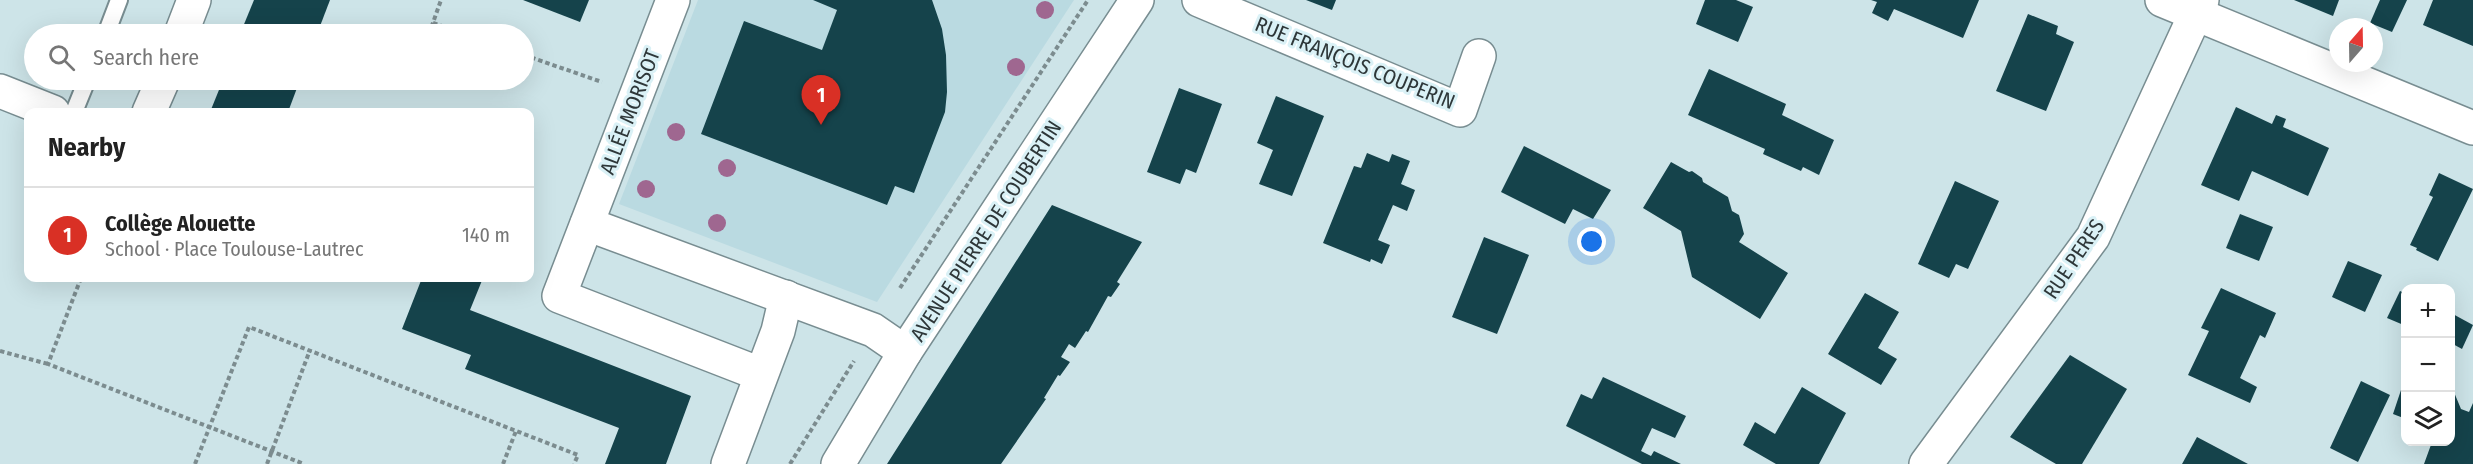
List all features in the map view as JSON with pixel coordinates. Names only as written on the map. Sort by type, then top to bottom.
[{"type":"street","points":[[185,24],[194,0]]},
{"type":"street","name":"ALLÉE MORISOT","points":[[673,0],[559,296],[760,374]]},
{"type":"street","name":"AVENUE PIERRE DE COUBERTIN","points":[[838,464],[905,352],[1137,0]]},
{"type":"street","name":"RUE FRANÇOIS COUPERIN","points":[[1199,0],[1460,110],[1479,56]]},
{"type":"street","points":[[2162,0],[2199,7],[2473,128]]},
{"type":"street","name":"RUE PERES","points":[[1926,464],[2093,237],[2199,7]]},
{"type":"street","points":[[152,108],[159,90]]},
{"type":"street","points":[[0,91],[43,108]]},
{"type":"street","points":[[587,224],[873,330],[905,352]]},
{"type":"street","points":[[728,464],[778,331],[786,297]]},
{"type":"lane","points":[[110,24],[119,0]]},
{"type":"lane","points":[[76,108],[83,90]]},
{"type":"path","points":[[436,24],[433,23],[441,0]]},
{"type":"path","points":[[534,58],[636,94]]},
{"type":"path","points":[[48,364],[79,282]]},
{"type":"path","points":[[195,464],[249,327],[578,455],[574,464]]},
{"type":"path","points":[[267,464],[310,350]]},
{"type":"path","points":[[0,351],[48,364],[304,464]]},
{"type":"path","points":[[502,464],[516,431]]},
{"type":"shaded area","points":[[698,0],[1074,0],[877,302],[619,204]]},
{"type":"building","points":[[254,0],[330,0],[321,24],[244,24]]},
{"type":"building","points":[[523,0],[589,0],[580,22]]},
{"type":"building","points":[[813,0],[932,0],[942,29],[946,55],[945,112],[914,193],[895,186],[887,205],[701,134],[744,21],[822,50],[837,10]]},
{"type":"building","points":[[1306,0],[1336,0],[1332,10]]},
{"type":"building","points":[[1705,0],[1736,0],[1753,7],[1738,42],[1696,24]]},
{"type":"building","points":[[1871,0],[1979,0],[1963,38],[1894,9],[1888,21],[1872,13],[1877,2]]},
{"type":"building","points":[[2294,0],[2339,0],[2333,16]]},
{"type":"building","points":[[2380,0],[2407,0],[2392,32],[2383,28],[2383,18],[2372,18]]},
{"type":"building","points":[[2433,0],[2473,0],[2473,46],[2423,25]]},
{"type":"building","points":[[2028,14],[2058,26],[2056,34],[2074,42],[2046,111],[1996,91]]},
{"type":"building","points":[[1709,69],[1786,104],[1782,115],[1834,140],[1819,175],[1803,167],[1801,171],[1763,154],[1765,149],[1688,115]]},
{"type":"building","points":[[1179,88],[1222,104],[1196,173],[1186,169],[1180,184],[1147,172]]},
{"type":"building","points":[[219,90],[296,90],[290,108],[212,108]]},
{"type":"building","points":[[1276,96],[1324,116],[1292,196],[1259,184],[1273,150],[1257,143]]},
{"type":"building","points":[[2236,107],[2272,124],[2276,115],[2286,119],[2283,127],[2329,148],[2308,196],[2252,171],[2239,201],[2201,185]]},
{"type":"building","points":[[1524,146],[1611,190],[1593,219],[1573,209],[1565,224],[1501,192]]},
{"type":"building","points":[[1367,153],[1389,162],[1392,154],[1410,161],[1401,184],[1415,190],[1407,211],[1393,205],[1378,240],[1390,245],[1382,264],[1371,259],[1370,262],[1323,243],[1354,166],[1361,168]]},
{"type":"building","points":[[1671,162],[1689,172],[1692,171],[1702,178],[1703,182],[1728,197],[1732,211],[1739,215],[1744,234],[1739,242],[1788,273],[1760,319],[1692,277],[1681,231],[1643,208]]},
{"type":"building","points":[[2439,173],[2473,189],[2438,261],[2410,245],[2433,197],[2429,195]]},
{"type":"building","points":[[1955,181],[1999,201],[1968,269],[1956,264],[1949,278],[1918,264]]},
{"type":"building","points":[[1052,205],[1142,242],[1117,282],[1120,284],[1111,297],[1108,296],[1088,332],[1086,331],[1075,348],[1069,344],[1061,357],[1070,362],[1060,376],[1058,375],[1044,398],[1046,399],[1001,464],[887,464]]},
{"type":"building","points":[[2240,214],[2273,227],[2259,261],[2226,248]]},
{"type":"building","points":[[1484,237],[1529,255],[1497,334],[1452,317]]},
{"type":"building","points":[[2348,261],[2382,275],[2365,312],[2332,297]]},
{"type":"building","points":[[420,282],[481,282],[470,310],[691,396],[666,464],[605,464],[619,428],[465,369],[471,355],[402,329]]},
{"type":"building","points":[[2221,288],[2276,313],[2265,338],[2260,335],[2240,378],[2257,387],[2250,403],[2188,375],[2209,331],[2201,328]]},
{"type":"building","points":[[2400,291],[2401,292],[2401,324],[2387,318]]},
{"type":"building","points":[[1865,293],[1899,312],[1878,348],[1897,359],[1881,385],[1828,354]]},
{"type":"building","points":[[2455,315],[2473,325],[2462,349],[2455,345]]},
{"type":"building","points":[[2070,355],[2127,389],[2082,464],[2056,464],[2010,437]]},
{"type":"building","points":[[1603,377],[1686,416],[1675,438],[1652,428],[1641,451],[1651,456],[1654,451],[1681,464],[1642,464],[1566,426],[1581,394],[1592,399]]},
{"type":"building","points":[[2361,381],[2390,395],[2358,462],[2330,448]]},
{"type":"building","points":[[1802,387],[1846,413],[1819,464],[1776,464],[1743,445],[1755,422],[1775,434]]},
{"type":"building","points":[[2401,390],[2401,417],[2393,414]]},
{"type":"building","points":[[2455,395],[2461,409],[2469,412],[2473,403],[2473,464],[2424,464],[2431,446],[2455,446]]},
{"type":"building","points":[[2197,437],[2248,464],[2182,464]]},
{"type":"place","name":"Collège Alouette","points":[[821,125]]}]
